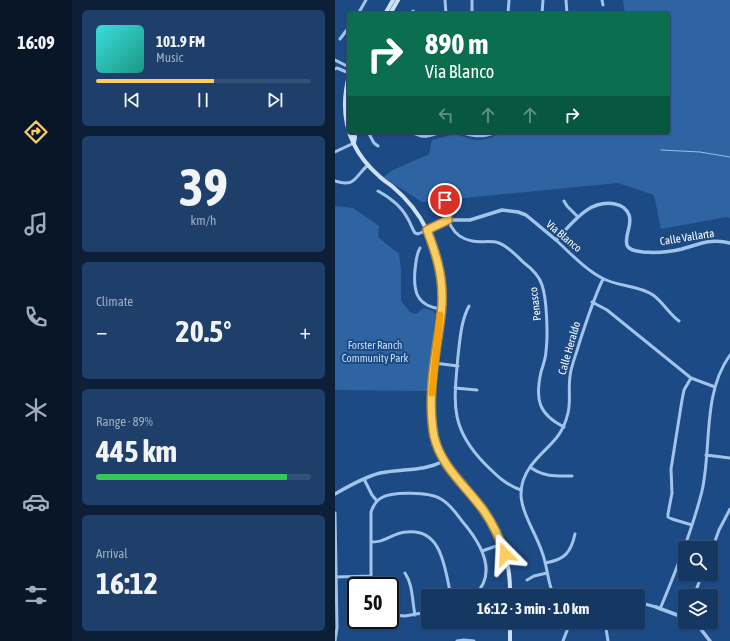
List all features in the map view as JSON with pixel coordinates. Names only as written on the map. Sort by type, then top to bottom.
[{"type":"main road","points":[[386,12],[393,0]]},
{"type":"main road","points":[[391,12],[398,0]]},
{"type":"main road","points":[[347,84],[345,94],[347,127]]},
{"type":"main road","points":[[349,134],[367,164],[403,196],[427,230],[437,259],[441,277],[442,295],[431,406],[435,438],[444,461],[459,483],[484,511],[502,544],[508,565],[511,589]]},
{"type":"main road","points":[[354,134],[354,143]]},
{"type":"main road","points":[[510,629],[510,641]]},
{"type":"street","points":[[359,12],[366,0]]},
{"type":"street","points":[[445,0],[446,12]]},
{"type":"street","points":[[472,0],[472,12]]},
{"type":"street","points":[[508,12],[509,0]]},
{"type":"street","points":[[542,12],[543,0]]},
{"type":"street","points":[[566,0],[567,12]]},
{"type":"street","points":[[602,0],[603,5]]},
{"type":"street","points":[[340,39],[347,30]]},
{"type":"street","points":[[335,60],[347,66]]},
{"type":"street","points":[[335,68],[347,73]]},
{"type":"street","points":[[369,134],[374,143],[378,146]]},
{"type":"street","points":[[416,134],[428,137],[436,134]]},
{"type":"street","points":[[467,134],[478,137],[491,134]]},
{"type":"street","points":[[335,152],[354,143]]},
{"type":"street","points":[[335,181],[345,184],[352,182],[367,164]]},
{"type":"street","points":[[378,191],[386,195],[408,218],[415,233],[418,234],[427,230]]},
{"type":"street","name":"Penasco","points":[[445,200],[448,220],[453,231],[463,238],[472,241],[494,242],[506,247],[534,270],[541,281],[544,296],[547,338],[546,352],[539,386],[540,405],[545,415],[550,420],[563,427]]},
{"type":"street","points":[[564,201],[577,216]]},
{"type":"street","name":"Calle Vallarta","points":[[556,240],[577,216],[601,204],[610,203],[619,205],[625,209],[629,215],[630,225],[627,246],[630,249],[643,252],[662,252],[681,249],[709,240],[730,243]]},
{"type":"street","name":"Via Blanco","points":[[427,230],[448,220],[470,220],[502,210],[518,212],[526,215],[595,274],[614,283],[634,286],[654,296],[672,316],[679,321]]},
{"type":"street","points":[[420,248],[417,254],[414,279],[415,290],[419,299],[424,304],[429,307],[441,309]]},
{"type":"street","name":"Calle Heraldo","points":[[551,589],[542,552],[524,513],[521,500],[521,490],[530,467],[557,439],[569,412],[571,369],[592,302],[603,278]]},
{"type":"street","points":[[592,302],[607,310],[691,378],[715,387]]},
{"type":"street","points":[[469,306],[465,313],[460,339],[455,388],[456,413],[463,436],[477,456],[496,476],[510,486],[521,490]]},
{"type":"street","points":[[658,608],[692,525],[702,490],[715,387],[725,362],[730,355]]},
{"type":"street","points":[[435,363],[457,366]]},
{"type":"street","points":[[691,378],[684,390],[682,400],[671,469],[672,493],[668,517],[692,525]]},
{"type":"street","points":[[455,388],[477,390]]},
{"type":"street","points":[[706,455],[730,458]]},
{"type":"street","points":[[335,494],[375,474],[426,468],[444,461]]},
{"type":"street","points":[[530,467],[548,476],[572,476]]},
{"type":"street","points":[[364,479],[372,495],[377,501]]},
{"type":"street","points":[[336,577],[371,576],[371,512],[377,501],[388,494],[434,495],[449,504],[475,537],[482,551],[486,576],[480,589]]},
{"type":"street","points":[[715,541],[730,509]]},
{"type":"street","points":[[335,513],[337,628],[335,641]]},
{"type":"street","points":[[371,542],[379,542],[397,534],[406,532],[414,532],[430,538],[441,553],[449,589]]},
{"type":"street","points":[[545,563],[558,560],[567,554],[571,549],[575,534]]},
{"type":"street","points":[[482,551],[502,544]]},
{"type":"street","points":[[405,573],[411,584],[415,615]]},
{"type":"street","points":[[527,580],[534,576],[547,573]]},
{"type":"street","points":[[645,604],[678,615]]},
{"type":"street","points":[[399,616],[421,614]]},
{"type":"street","points":[[563,641],[568,629]]},
{"type":"street","points":[[606,629],[608,641]]},
{"type":"street","points":[[701,629],[710,641]]},
{"type":"street","points":[[457,641],[474,641]]},
{"type":"green space","points":[[623,0],[730,0],[730,218],[727,217],[661,229],[654,195],[618,183],[422,202],[383,177],[393,170],[429,154],[432,140],[455,134],[474,140],[482,140],[499,134],[670,134],[670,12],[625,12]]},
{"type":"green space","name":"Forster Ranch Community Park","points":[[335,206],[353,208],[379,226],[378,237],[399,254],[401,269],[401,301],[410,312],[416,314],[424,308],[433,311],[436,314],[428,391],[335,390]]},
{"type":"waterway","points":[[661,150],[700,152],[730,157]]},
{"type":"slow traffic","points":[[432,393],[440,315]]},
{"type":"route","points":[[445,200],[448,220],[427,230],[437,259],[441,277],[442,295],[432,387],[432,422],[435,438],[444,461],[459,483],[484,511],[502,544],[505,554]]}]
